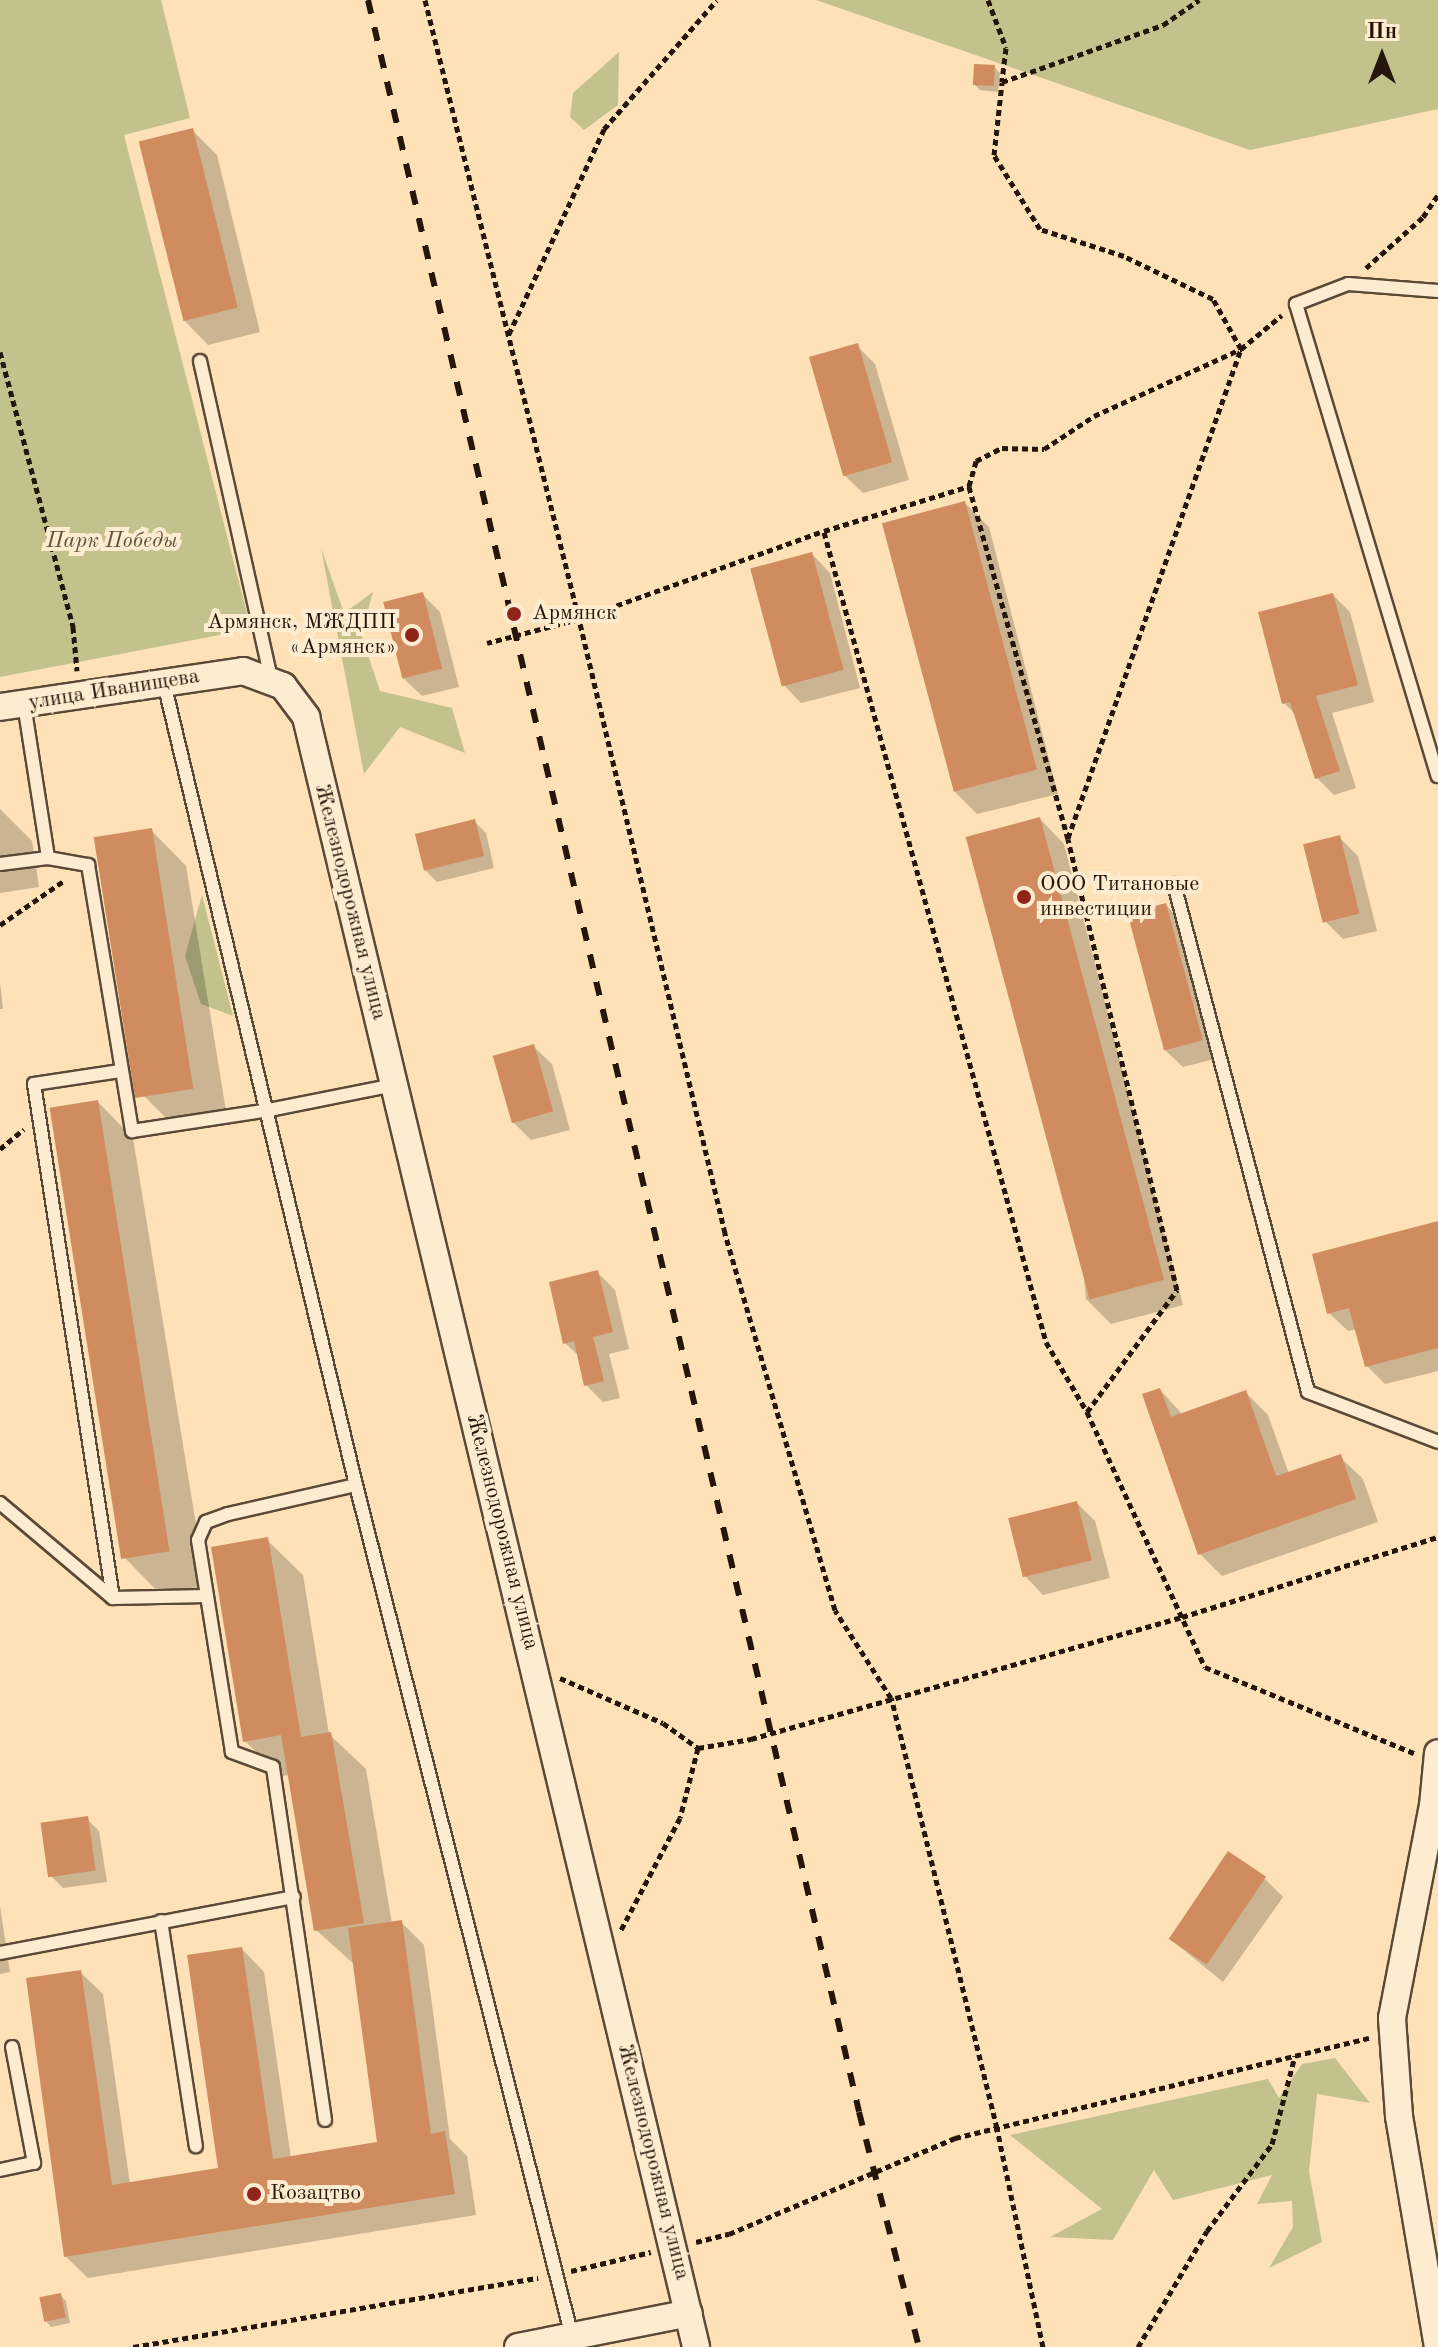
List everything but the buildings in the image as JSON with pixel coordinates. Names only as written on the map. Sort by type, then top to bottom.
[{"type":"street","name":"улица Иванищева","points":[[12,706],[243,671],[283,686],[306,717]]},
{"type":"street","name":"Железнодорожная улица","points":[[306,717],[696,2347]]},
{"type":"street","points":[[1438,1753],[1433,1806],[1392,2018],[1399,2116],[1438,2347]]},
{"type":"street","points":[[518,2347],[689,2313]]},
{"type":"lane","points":[[1438,291],[1348,284],[1296,304],[1438,776]]},
{"type":"lane","points":[[200,361],[272,682]]},
{"type":"lane","points":[[164,683],[269,1110],[356,1485],[572,2337]]},
{"type":"lane","points":[[12,706],[48,858]]},
{"type":"lane","points":[[0,864],[48,858],[88,865],[132,1131],[269,1110],[394,1085]]},
{"type":"lane","points":[[1174,884],[1308,1392],[1438,1442]]},
{"type":"lane","points":[[113,1598],[34,1084],[120,1071]]},
{"type":"lane","points":[[325,2120],[273,1767],[232,1752],[198,1540],[206,1522],[308,1493],[356,1485]]},
{"type":"lane","points":[[0,1503],[113,1598],[207,1596]]},
{"type":"lane","points":[[0,1953],[294,1897]]},
{"type":"lane","points":[[161,1921],[196,2146]]},
{"type":"lane","points":[[0,2170],[34,2163],[12,2047]]},
{"type":"path","points":[[425,0],[579,619],[725,1233],[835,1610],[891,1698],[997,2128],[1043,2347]]},
{"type":"path","points":[[509,335],[604,129],[717,0]]},
{"type":"path","points":[[988,0],[1006,48],[994,155],[1040,229],[1124,256],[1213,299],[1241,349],[1068,839]]},
{"type":"path","points":[[1002,82],[1163,25],[1199,0]]},
{"type":"path","points":[[1348,284],[1423,217],[1438,195]]},
{"type":"path","points":[[1087,1412],[1177,1290],[1068,839],[969,486],[976,461],[1002,448],[1044,449],[1094,416],[1241,349],[1296,304]]},
{"type":"path","points":[[0,352],[73,627],[80,695]]},
{"type":"path","points":[[487,643],[579,619],[824,531],[969,486]]},
{"type":"path","points":[[824,531],[1046,1342],[1087,1412],[1205,1667],[1437,1762]]},
{"type":"path","points":[[0,925],[88,865]]},
{"type":"path","points":[[0,1149],[39,1117]]},
{"type":"path","points":[[534,1666],[663,1723],[698,1748],[751,1739],[1182,1617],[1438,1537]]},
{"type":"path","points":[[605,1962],[680,1818],[698,1748]]},
{"type":"path","points":[[133,2347],[556,2274],[729,2234],[955,2138],[1393,2032]]},
{"type":"path","points":[[1138,2347],[1207,2231],[1272,2144],[1295,2056]]},
{"type":"green space","name":"Парк Победы","points":[[0,0],[161,0],[190,118],[124,135],[251,629],[0,677]]},
{"type":"green space","points":[[816,0],[1438,0],[1438,109],[1250,150]]},
{"type":"green space","points":[[619,52],[618,105],[584,130],[570,117],[573,93]]},
{"type":"green space","points":[[321,548],[344,613],[373,592],[361,634],[380,691],[452,708],[465,753],[400,727],[364,774]]},
{"type":"green space","points":[[202,895],[233,1016],[201,1004],[185,956]]},
{"type":"green space","points":[[1335,2058],[1370,2103],[1317,2094],[1309,2171],[1322,2242],[1269,2268],[1293,2227],[1292,2201],[1257,2204],[1272,2175],[1173,2200],[1154,2170],[1113,2240],[1050,2237],[1102,2209],[1010,2135],[1268,2079],[1279,2098],[1302,2064]]},
{"type":"railway","points":[[368,0],[859,2112],[919,2347]]},
{"type":"place","name":"Армянск","points":[[514,614]]},
{"type":"place","name":"Армянск, МЖДПП «Армянск»","points":[[412,635]]},
{"type":"place","name":"ООО Титановые инвестиции","points":[[1024,897]]},
{"type":"place","name":"Козацтво","points":[[254,2194]]}]
